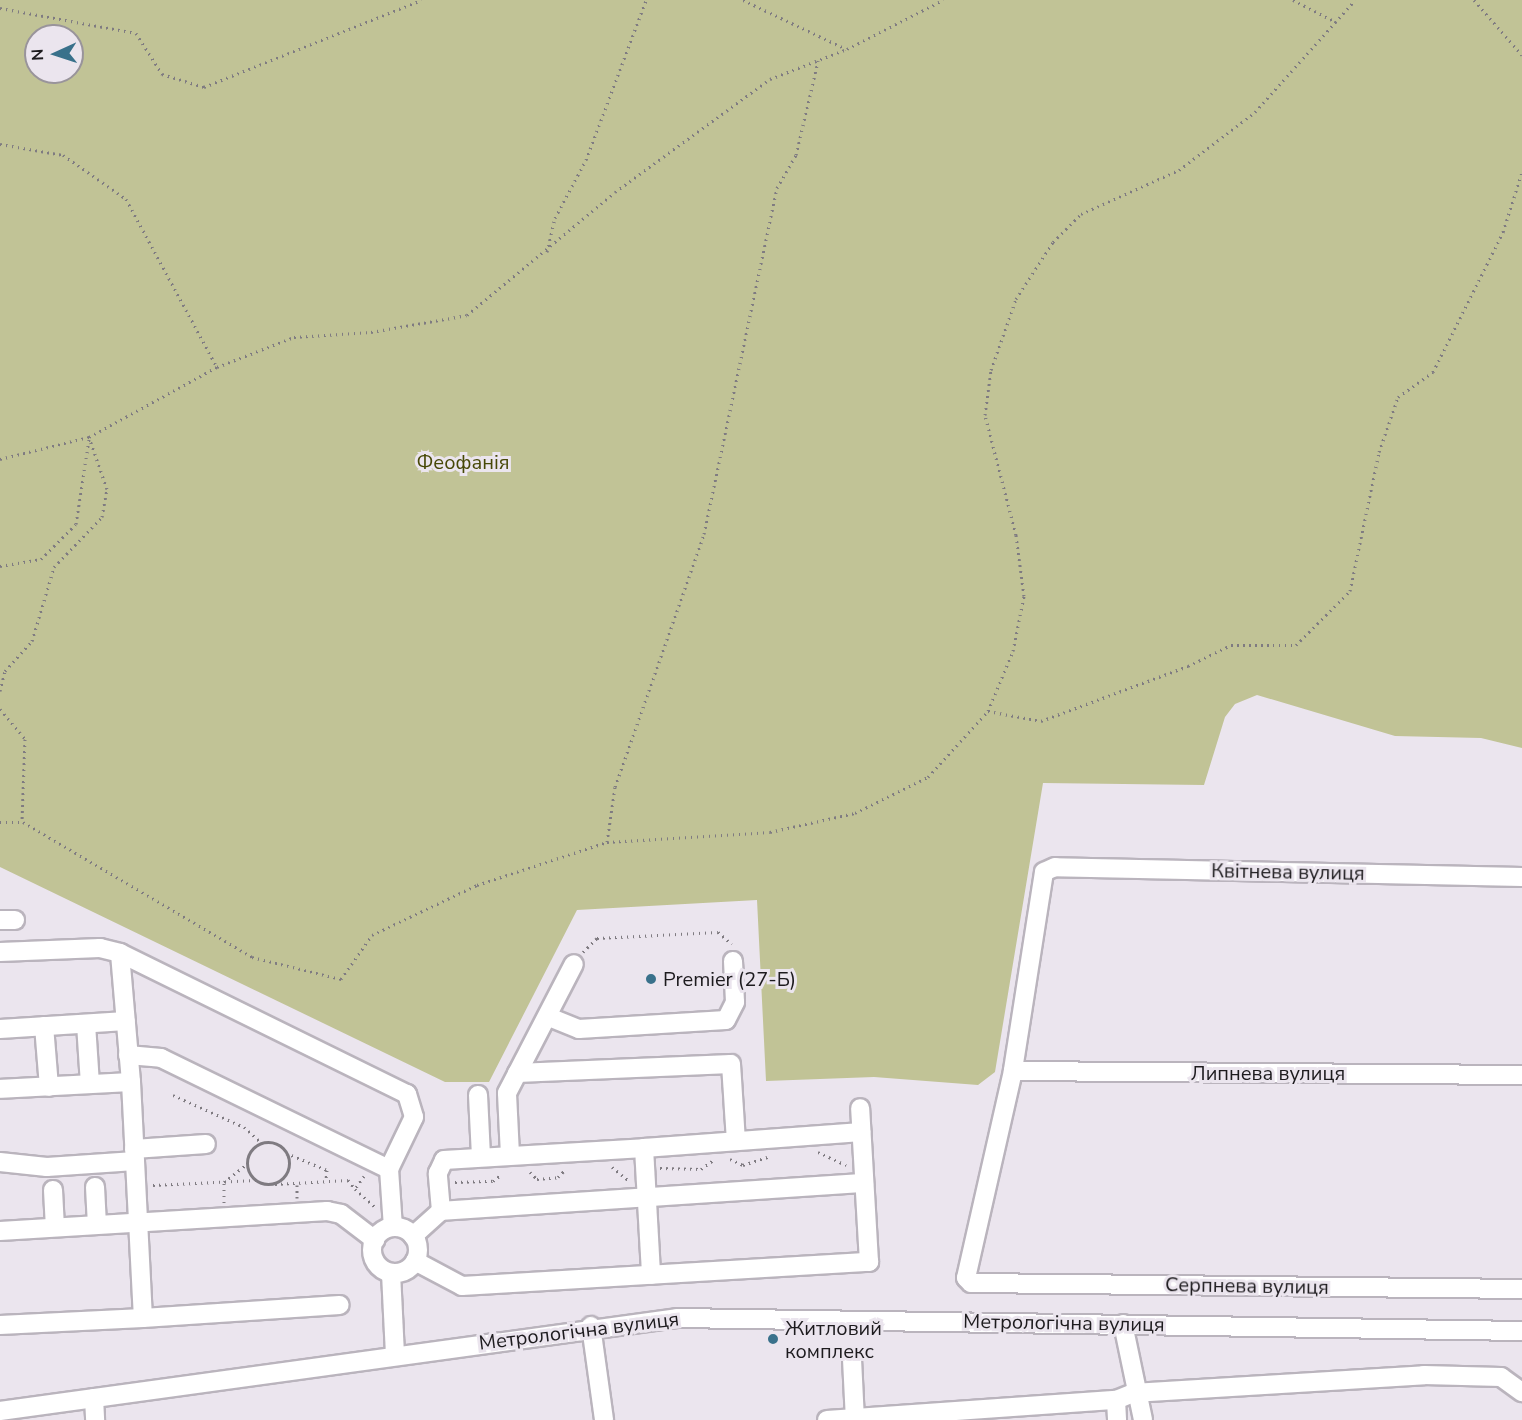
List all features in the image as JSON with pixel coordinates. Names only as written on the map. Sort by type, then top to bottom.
[{"type":"street","name":"Квітнева вулиця","points":[[1013,1071],[1042,877],[1055,867],[1522,877]]},
{"type":"street","points":[[0,952],[100,948],[120,953],[406,1094],[414,1117],[389,1169],[387,1220],[375,1240],[374,1260],[462,1286],[869,1262],[860,1108]]},
{"type":"street","points":[[120,953],[131,1082],[143,1318]]},
{"type":"street","points":[[549,1017],[579,1029],[726,1020],[735,1002],[733,961]]},
{"type":"street","points":[[508,1163],[507,1093],[549,1017],[574,964]]},
{"type":"street","points":[[0,1029],[126,1022]]},
{"type":"street","points":[[86,1024],[90,1084]]},
{"type":"street","points":[[44,1026],[49,1087]]},
{"type":"street","points":[[128,1056],[161,1058],[389,1169]]},
{"type":"street","points":[[517,1073],[731,1064],[736,1141]]},
{"type":"street","name":"Липнева вулиця","points":[[1013,1071],[1522,1075]]},
{"type":"street","name":"Серпнева вулиця","points":[[1013,1071],[966,1278],[971,1283],[1522,1289]]},
{"type":"street","points":[[0,1089],[131,1082]]},
{"type":"street","points":[[478,1095],[481,1156]]},
{"type":"street","points":[[441,1211],[440,1166],[452,1158],[481,1156],[508,1163],[644,1148],[861,1132]]},
{"type":"street","points":[[0,1162],[47,1167],[206,1144]]},
{"type":"street","points":[[644,1148],[651,1275]]},
{"type":"street","points":[[401,1353],[403,1268],[413,1236],[441,1211],[864,1183]]},
{"type":"street","points":[[95,1187],[97,1224]]},
{"type":"street","points":[[53,1190],[56,1227]]},
{"type":"street","points":[[0,1231],[327,1211],[341,1215],[375,1240]]},
{"type":"street","points":[[387,1220],[413,1236]]},
{"type":"street","points":[[0,1326],[340,1305]]},
{"type":"street","name":"Метрологічна вулиця","points":[[0,1411],[591,1326],[677,1318],[1522,1331]]},
{"type":"street","points":[[1117,1420],[1125,1396],[1123,1324]]},
{"type":"street","points":[[591,1326],[603,1420]]},
{"type":"street","points":[[852,1359],[855,1419]]},
{"type":"street","points":[[827,1420],[1424,1375],[1501,1377],[1522,1392]]},
{"type":"street","points":[[1125,1396],[1143,1420]]},
{"type":"street","points":[[94,1398],[95,1420]]},
{"type":"path","points":[[0,8],[136,33],[162,74],[204,87],[421,0]]},
{"type":"path","points":[[547,252],[555,218],[586,160],[646,0]]},
{"type":"path","points":[[743,0],[847,49]]},
{"type":"path","points":[[0,459],[89,437],[218,367],[294,338],[382,331],[467,315],[547,252],[615,192],[770,79],[847,49],[943,0]]},
{"type":"path","points":[[1293,0],[1336,22]]},
{"type":"path","points":[[0,822],[22,822],[252,957],[341,979],[372,935],[477,885],[607,842],[770,832],[855,813],[928,777],[988,711],[1013,651],[1024,596],[1016,535],[985,415],[991,370],[1016,299],[1053,242],[1081,214],[1179,170],[1256,112],[1355,0]]},
{"type":"path","points":[[1474,0],[1522,55]]},
{"type":"path","points":[[607,842],[615,787],[704,534],[777,188],[796,155],[818,61]]},
{"type":"path","points":[[0,144],[63,155],[126,199],[218,367]]},
{"type":"path","points":[[988,711],[1041,720],[1188,666],[1231,645],[1296,645],[1350,591],[1379,452],[1398,397],[1433,372],[1503,232],[1522,172]]},
{"type":"path","points":[[0,566],[41,559],[76,524],[89,437]]},
{"type":"path","points":[[0,690],[4,671],[32,641],[54,567],[102,517],[107,489],[89,437]]},
{"type":"path","points":[[0,709],[25,739],[22,822]]},
{"type":"path","points":[[574,964],[597,938],[718,932],[732,941],[733,961]]},
{"type":"path","points":[[172,1095],[244,1127],[262,1143],[276,1144],[286,1153],[327,1170],[326,1180]]},
{"type":"path","points":[[224,1182],[247,1163],[262,1143]]},
{"type":"path","points":[[807,1148],[837,1165],[863,1164]]},
{"type":"path","points":[[654,1166],[670,1172],[701,1169],[709,1161],[728,1158],[743,1165],[764,1162],[775,1150]]},
{"type":"path","points":[[269,1184],[286,1174],[286,1153]]},
{"type":"path","points":[[605,1160],[629,1181]]},
{"type":"path","points":[[247,1163],[256,1180]]},
{"type":"path","points":[[450,1180],[493,1181],[508,1163]]},
{"type":"path","points":[[525,1168],[537,1179],[558,1177],[576,1164]]},
{"type":"path","points":[[355,1189],[366,1173]]},
{"type":"path","points":[[147,1185],[256,1180],[269,1184],[348,1180],[387,1220]]},
{"type":"green space","name":"Феофанія","points":[[0,0],[1522,0],[1522,748],[1481,738],[1395,736],[1257,695],[1235,704],[1225,717],[1204,785],[1043,783],[995,1072],[978,1085],[874,1077],[766,1081],[757,900],[577,910],[489,1082],[445,1082],[0,867]]},
{"type":"place","name":"Premier (27-Б)","points":[[651,979]]},
{"type":"place","name":"Житловий комплекс","points":[[773,1339]]}]
